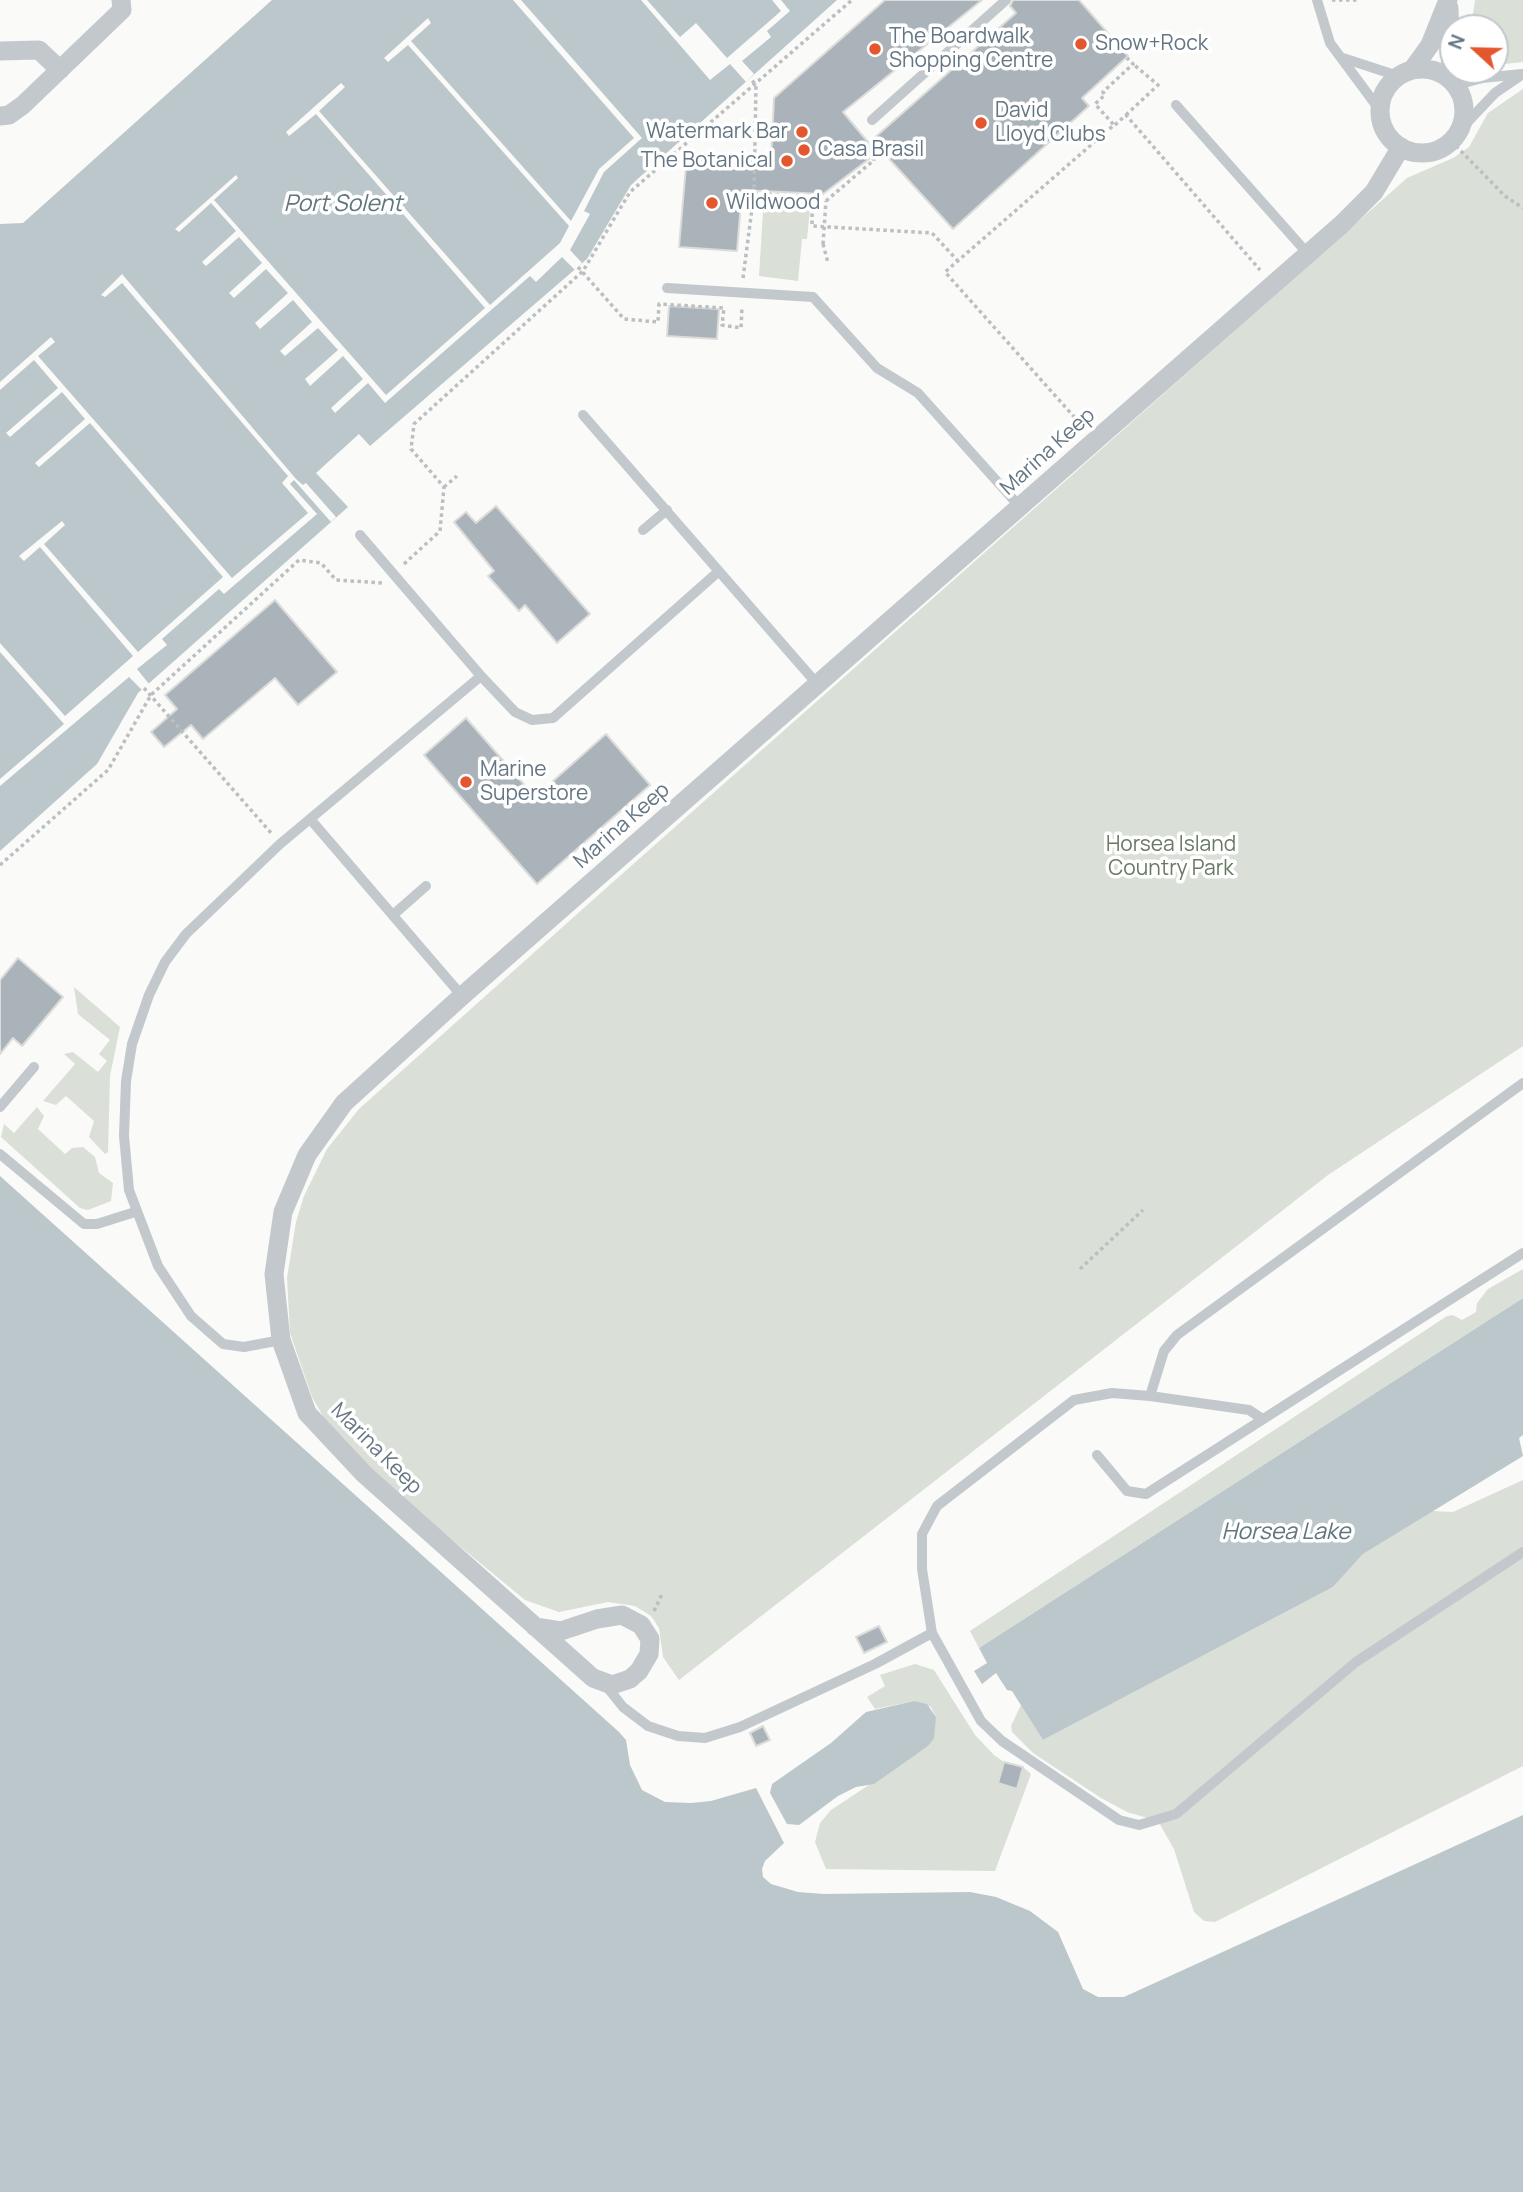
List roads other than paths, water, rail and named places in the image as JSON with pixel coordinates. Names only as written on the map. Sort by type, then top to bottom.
[{"type":"street","points":[[0,116],[17,110],[60,70],[122,10],[121,0]]},
{"type":"street","points":[[1448,0],[1430,45],[1384,92],[1379,109],[1383,129],[1401,147],[1411,152],[1429,153],[1440,150],[1455,136],[1464,110],[1455,84]]},
{"type":"street","points":[[0,51],[39,50],[60,70]]},
{"type":"street","points":[[1405,73],[1435,71],[1439,73]]},
{"type":"street","name":"Marina Keep","points":[[604,1684],[593,1678],[363,1474],[307,1413],[281,1340],[274,1274],[283,1212],[307,1155],[344,1103],[462,996],[1308,254],[1374,192],[1401,147]]},
{"type":"street","points":[[535,1626],[561,1631],[613,1615],[622,1615],[640,1625],[650,1639],[649,1654],[639,1671],[612,1685],[604,1684]]},
{"type":"lane","points":[[872,120],[1006,0]]},
{"type":"lane","points":[[1317,0],[1330,43],[1379,109]]},
{"type":"lane","points":[[1342,58],[1405,73]]},
{"type":"lane","points":[[1509,75],[1523,74],[1509,84]]},
{"type":"lane","points":[[1455,136],[1495,93],[1508,84]]},
{"type":"lane","points":[[1176,104],[1308,254]]},
{"type":"lane","points":[[667,288],[814,298],[877,368],[918,393],[1020,507]]},
{"type":"lane","points":[[583,415],[818,685]]},
{"type":"lane","points":[[643,530],[667,510]]},
{"type":"lane","points":[[360,535],[481,676],[515,712],[531,720],[552,718],[719,571]]},
{"type":"lane","points":[[281,1340],[244,1348],[223,1344],[199,1323],[158,1266],[135,1212],[125,1170],[124,1110],[132,1044],[149,995],[165,962],[186,934],[280,844],[312,820],[481,676]]},
{"type":"lane","points":[[312,820],[462,996]]},
{"type":"lane","points":[[393,915],[426,886]]},
{"type":"lane","points":[[0,1107],[34,1067]]},
{"type":"lane","points":[[1150,1396],[1164,1350],[1177,1335],[1523,1083]]},
{"type":"lane","points":[[0,1154],[84,1224],[97,1224],[135,1212]]},
{"type":"lane","points":[[1097,1455],[1127,1491],[1146,1494],[1523,1253]]},
{"type":"lane","points":[[1261,1418],[1249,1410],[1150,1396],[1112,1393],[1074,1400],[937,1506],[922,1534],[922,1569],[932,1633],[981,1721],[1002,1741],[1119,1819],[1139,1825],[1176,1814],[1356,1662],[1523,1552]]},
{"type":"lane","points":[[604,1684],[623,1707],[648,1726],[678,1736],[705,1738],[740,1727],[875,1664],[932,1633]]},
{"type":"water","name":"Port Solent","points":[[272,0],[837,0],[631,185],[587,259],[370,446],[359,434],[316,473],[348,507],[138,693],[97,764],[0,851],[0,224],[23,223]]},
{"type":"water","points":[[0,1176],[619,1732],[626,1740],[630,1765],[642,1790],[665,1802],[691,1803],[711,1801],[756,1788],[784,1843],[765,1861],[762,1869],[763,1877],[771,1884],[798,1892],[824,1894],[970,1892],[996,1897],[1030,1911],[1058,1932],[1083,1989],[1098,1997],[1124,1997],[1523,1815],[1523,2192],[0,2192]]},
{"type":"water","name":"Horsea Lake","points":[[1523,1298],[1523,1435],[1519,1438],[1523,1456],[1363,1554],[1333,1587],[1043,1740],[1012,1691],[1007,1690],[996,1673],[982,1684],[974,1671],[987,1663],[979,1648]]},
{"type":"water","points":[[914,1701],[927,1704],[936,1717],[934,1738],[928,1746],[874,1784],[856,1787],[838,1796],[799,1825],[787,1824],[770,1793],[772,1784],[831,1743],[866,1712]]},
{"type":"place","name":"Snow+Rock","points":[[1081,44]]},
{"type":"place","name":"The Boardwalk Shopping Centre","points":[[875,49]]},
{"type":"place","name":"David Lloyd Clubs","points":[[981,123]]},
{"type":"place","name":"Watermark Bar","points":[[802,132]]},
{"type":"place","name":"Casa Brasil","points":[[804,150]]},
{"type":"place","name":"The Botanical","points":[[787,161]]},
{"type":"place","name":"Wildwood","points":[[712,203]]},
{"type":"place","name":"Marine Superstore","points":[[466,782]]},
{"type":"park label","name":"Horsea Island Country Park","points":[[1171,857]]}]
